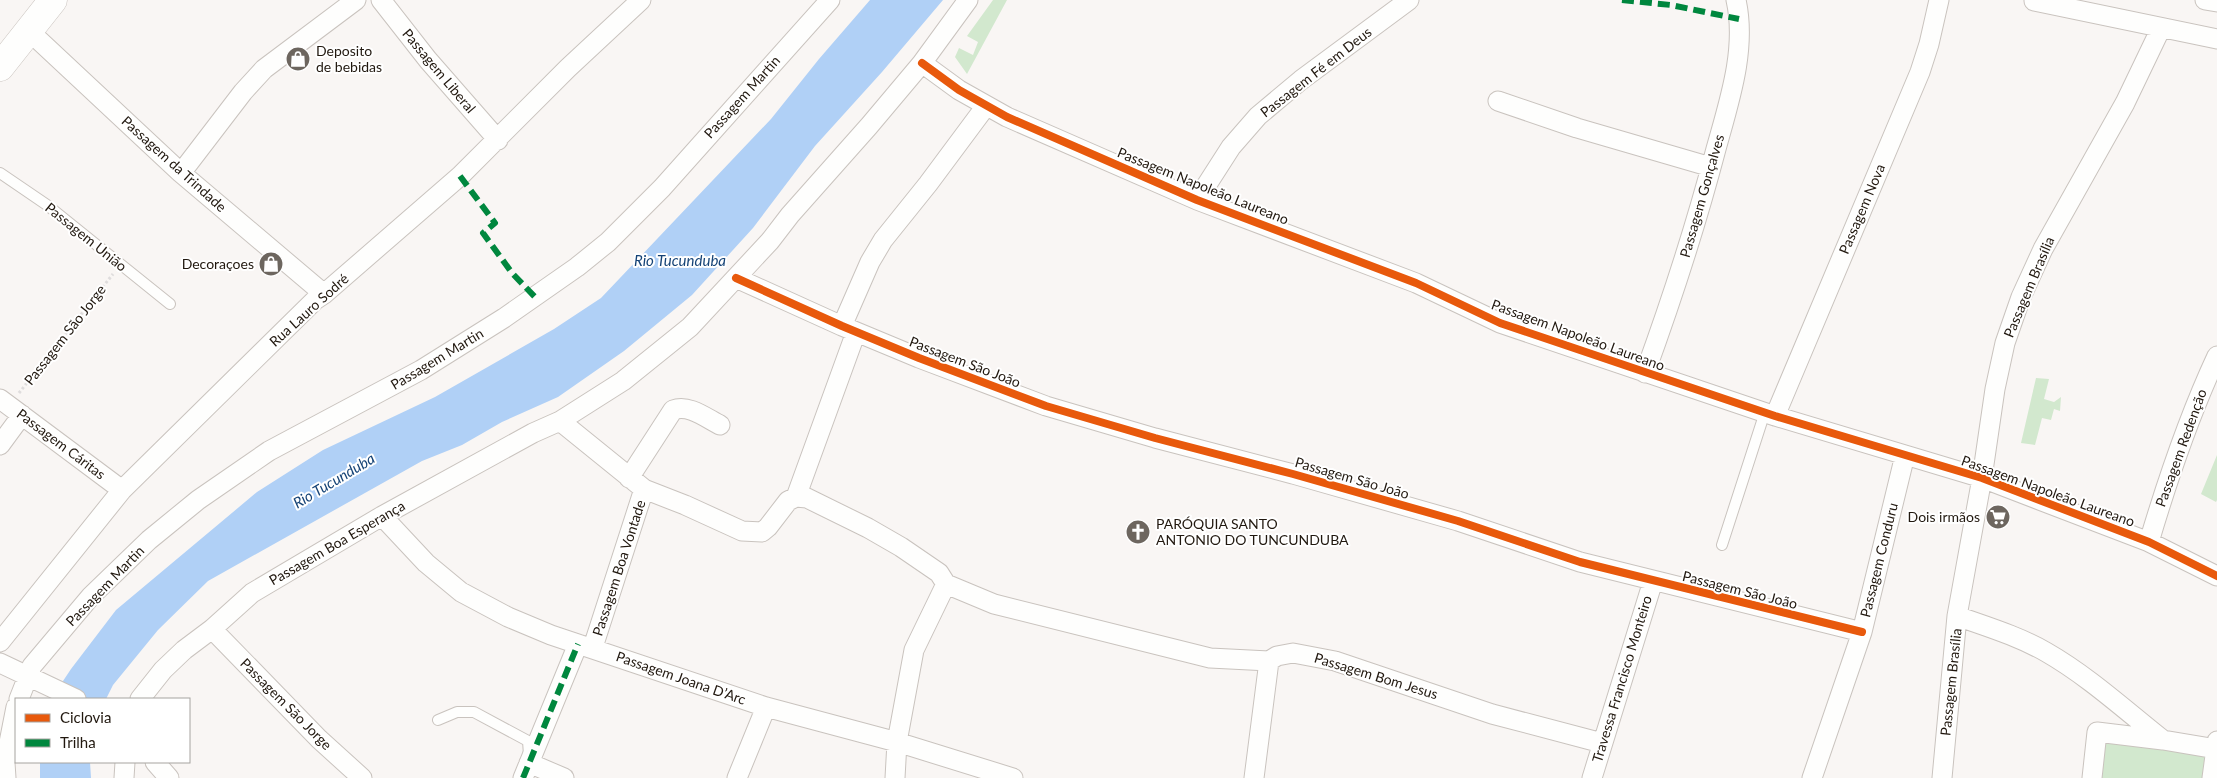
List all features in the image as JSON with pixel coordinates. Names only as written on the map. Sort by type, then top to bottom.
[{"type":"street","points":[[0,67],[53,0]]},
{"type":"street","points":[[181,172],[243,92],[264,69],[356,0]]},
{"type":"street","name":"Passagem Liberal","points":[[382,0],[428,60],[498,140]]},
{"type":"street","name":"Rua Lauro Sodré","points":[[0,642],[122,490],[315,300],[460,176],[568,68],[641,0]]},
{"type":"street","name":"Passagem Boa Esperança","points":[[141,698],[163,670],[184,650],[212,629],[252,593],[382,516],[533,433],[560,422],[623,381],[690,327],[770,241],[790,215],[816,188],[922,62],[968,0]]},
{"type":"street","name":"Passagem Fé em Deus","points":[[1197,200],[1231,147],[1258,116],[1301,80],[1409,0]]},
{"type":"street","name":"Passagem Nova","points":[[1770,414],[1920,72],[1929,44],[1939,0]]},
{"type":"street","points":[[2034,0],[2217,39]]},
{"type":"street","points":[[2205,0],[2217,2]]},
{"type":"street","name":"Passagem Martin","points":[[20,698],[32,678],[32,666],[91,596],[149,540],[198,500],[269,451],[421,370],[479,334],[549,287],[608,242],[662,188],[718,123],[826,5]]},
{"type":"street","name":"Passagem Gonçalves","points":[[1645,373],[1676,288],[1735,77],[1737,7]]},
{"type":"street","name":"Passagem Brasília","points":[[1942,778],[1957,616],[1982,478],[1995,389],[2005,343],[2021,297],[2043,248],[2125,103],[2161,28]]},
{"type":"street","name":"Passagem da Trindade","points":[[28,30],[181,172],[324,294]]},
{"type":"street","name":"Passagem Napoleão Laureano","points":[[922,62],[958,90],[986,106],[1197,200],[1416,283],[1500,323],[1770,414],[1982,478],[2150,542],[2217,576]]},
{"type":"street","points":[[1498,101],[1577,128],[1711,167]]},
{"type":"street","points":[[560,422],[637,483],[742,531],[762,532],[788,501],[796,497],[870,262],[883,240],[928,184],[986,106]]},
{"type":"street","name":"Passagem São João","points":[[736,278],[849,329],[1046,406],[1155,438],[1293,474],[1458,521],[1580,562],[1862,632]]},
{"type":"street","name":"Passagem Redenção","points":[[2150,542],[2173,463],[2199,394],[2217,356]]},
{"type":"street","points":[[0,445],[11,406]]},
{"type":"street","name":"Passagem Cáritas","points":[[11,406],[122,490]]},
{"type":"street","name":"Passagem Boa Vontade","points":[[526,771],[586,646],[637,483],[674,410],[678,408],[688,409],[720,424]]},
{"type":"street","name":"Passagem Conduru","points":[[1812,778],[1862,632],[1906,455]]},
{"type":"street","name":"Passagem Bom Jesus","points":[[796,497],[807,498],[821,504],[901,547],[939,574],[946,584],[994,604],[1210,658],[1269,661],[1276,656],[1292,652],[1336,660],[1492,714],[1602,743]]},
{"type":"street","name":"Passagem Joana D’Arc","points":[[382,516],[426,564],[461,592],[508,617],[586,646],[766,707],[897,742],[1013,778]]},
{"type":"street","name":"Travessa Francisco Monteiro","points":[[1592,778],[1652,581]]},
{"type":"street","points":[[895,778],[897,742],[914,650],[946,584]]},
{"type":"street","points":[[1957,616],[2010,634],[2046,652],[2088,680],[2163,740]]},
{"type":"street","name":"Passagem São Jorge","points":[[212,629],[318,739],[362,778]]},
{"type":"street","points":[[1254,778],[1269,661]]},
{"type":"street","points":[[0,663],[74,698]]},
{"type":"street","points":[[737,778],[766,707]]},
{"type":"street","points":[[6,778],[5,763],[15,712]]},
{"type":"street","points":[[2092,778],[2097,732],[2217,745],[2212,778]]},
{"type":"street","points":[[156,763],[168,778]]},
{"type":"street","points":[[526,771],[564,778]]},
{"type":"lane","name":"Passagem União","points":[[0,173],[47,205],[170,304]]},
{"type":"lane","points":[[1722,545],[1770,414]]},
{"type":"lane","points":[[438,720],[457,712],[474,712],[528,741],[526,771]]},
{"type":"green space","points":[[993,0],[1007,0],[967,74],[955,57],[959,48],[973,55],[978,42],[967,36]]},
{"type":"green space","points":[[2036,378],[2049,379],[2044,399],[2054,402],[2061,397],[2060,411],[2054,409],[2051,420],[2042,418],[2035,445],[2021,443]]},
{"type":"green space","points":[[2217,455],[2217,500],[2216,502],[2201,494]]},
{"type":"green space","points":[[2099,739],[2210,755],[2207,778],[2094,778]]},
{"type":"water","name":"Rio Tucunduba","points":[[870,0],[943,0],[882,72],[815,146],[753,228],[692,295],[624,351],[558,397],[502,422],[462,445],[422,461],[208,581],[158,630],[113,685],[106,698],[52,698],[71,669],[116,610],[257,492],[323,450],[435,397],[554,329],[601,298],[771,119]]},
{"type":"water","points":[[40,763],[90,763],[91,778],[40,778]]},
{"type":"marked path","points":[[1622,0],[1671,5],[1739,19]]},
{"type":"marked path","points":[[460,176],[495,223],[483,233],[512,273],[535,297]]},
{"type":"marked path","points":[[523,778],[578,644]]},
{"type":"cycle path","points":[[922,63],[959,90],[1007,117],[1197,200],[1416,283],[1500,323],[1775,416],[1982,478],[2149,542],[2217,576]]},
{"type":"cycle path","points":[[736,278],[842,326],[919,358],[1046,406],[1155,438],[1293,474],[1458,521],[1580,562],[1862,632]]},
{"type":"place","name":"Deposito de bebidas","points":[[298,59]]},
{"type":"place","name":"Decoraçoes","points":[[271,264]]},
{"type":"place","name":"Dois irmãos","points":[[1998,517]]},
{"type":"place","name":"PARÓQUIA SANTO ANTONIO DO TUNCUNDUBA","points":[[1138,532]]}]
